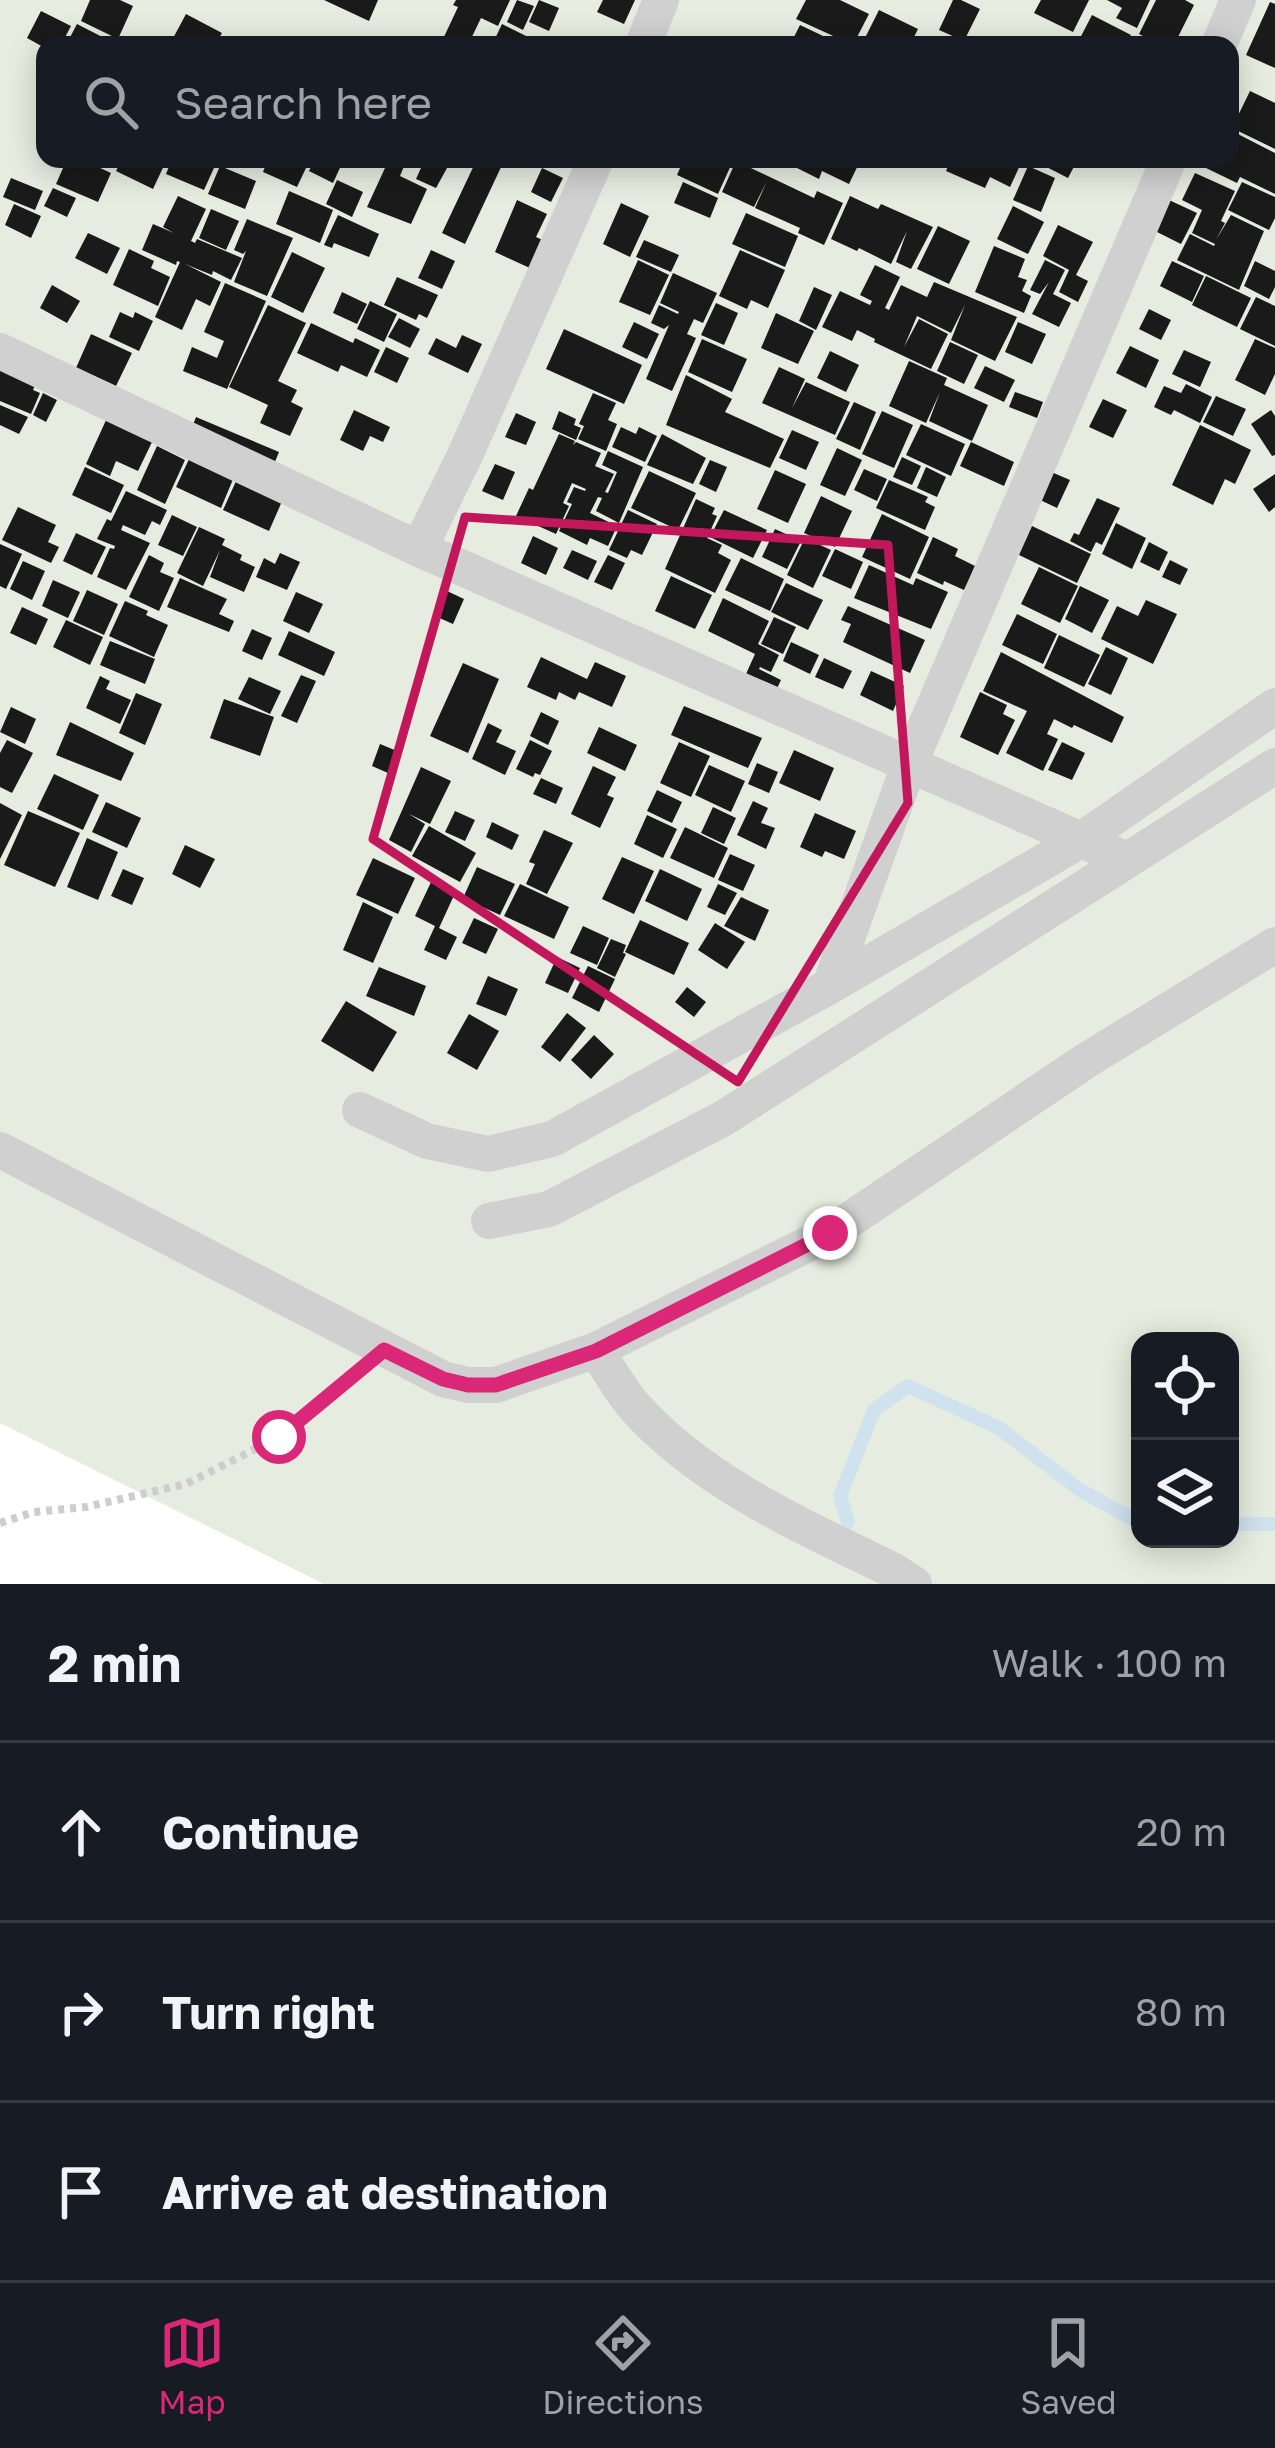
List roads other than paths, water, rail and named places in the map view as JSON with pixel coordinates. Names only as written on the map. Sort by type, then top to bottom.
[{"type":"street","points":[[647,36],[661,0]]},
{"type":"street","points":[[1223,36],[1238,0]]},
{"type":"street","points":[[418,549],[466,453],[592,168]]},
{"type":"street","points":[[830,986],[909,765],[1165,168]]},
{"type":"street","points":[[0,351],[418,549],[1127,860]]},
{"type":"street","points":[[360,1110],[427,1141],[488,1154],[552,1139],[1081,840],[1275,706]]},
{"type":"street","points":[[489,1221],[549,1209],[724,1118],[1275,766]]},
{"type":"street","points":[[0,1150],[443,1379],[496,1385],[596,1351],[830,1233],[1087,1060],[1275,945]]},
{"type":"street","points":[[596,1351],[631,1402],[668,1439],[758,1503],[914,1584]]},
{"type":"waterway","points":[[848,1522],[840,1496],[874,1410],[908,1386],[999,1428],[1080,1490],[1131,1518]]},
{"type":"waterway","points":[[1239,1524],[1275,1524]]}]
